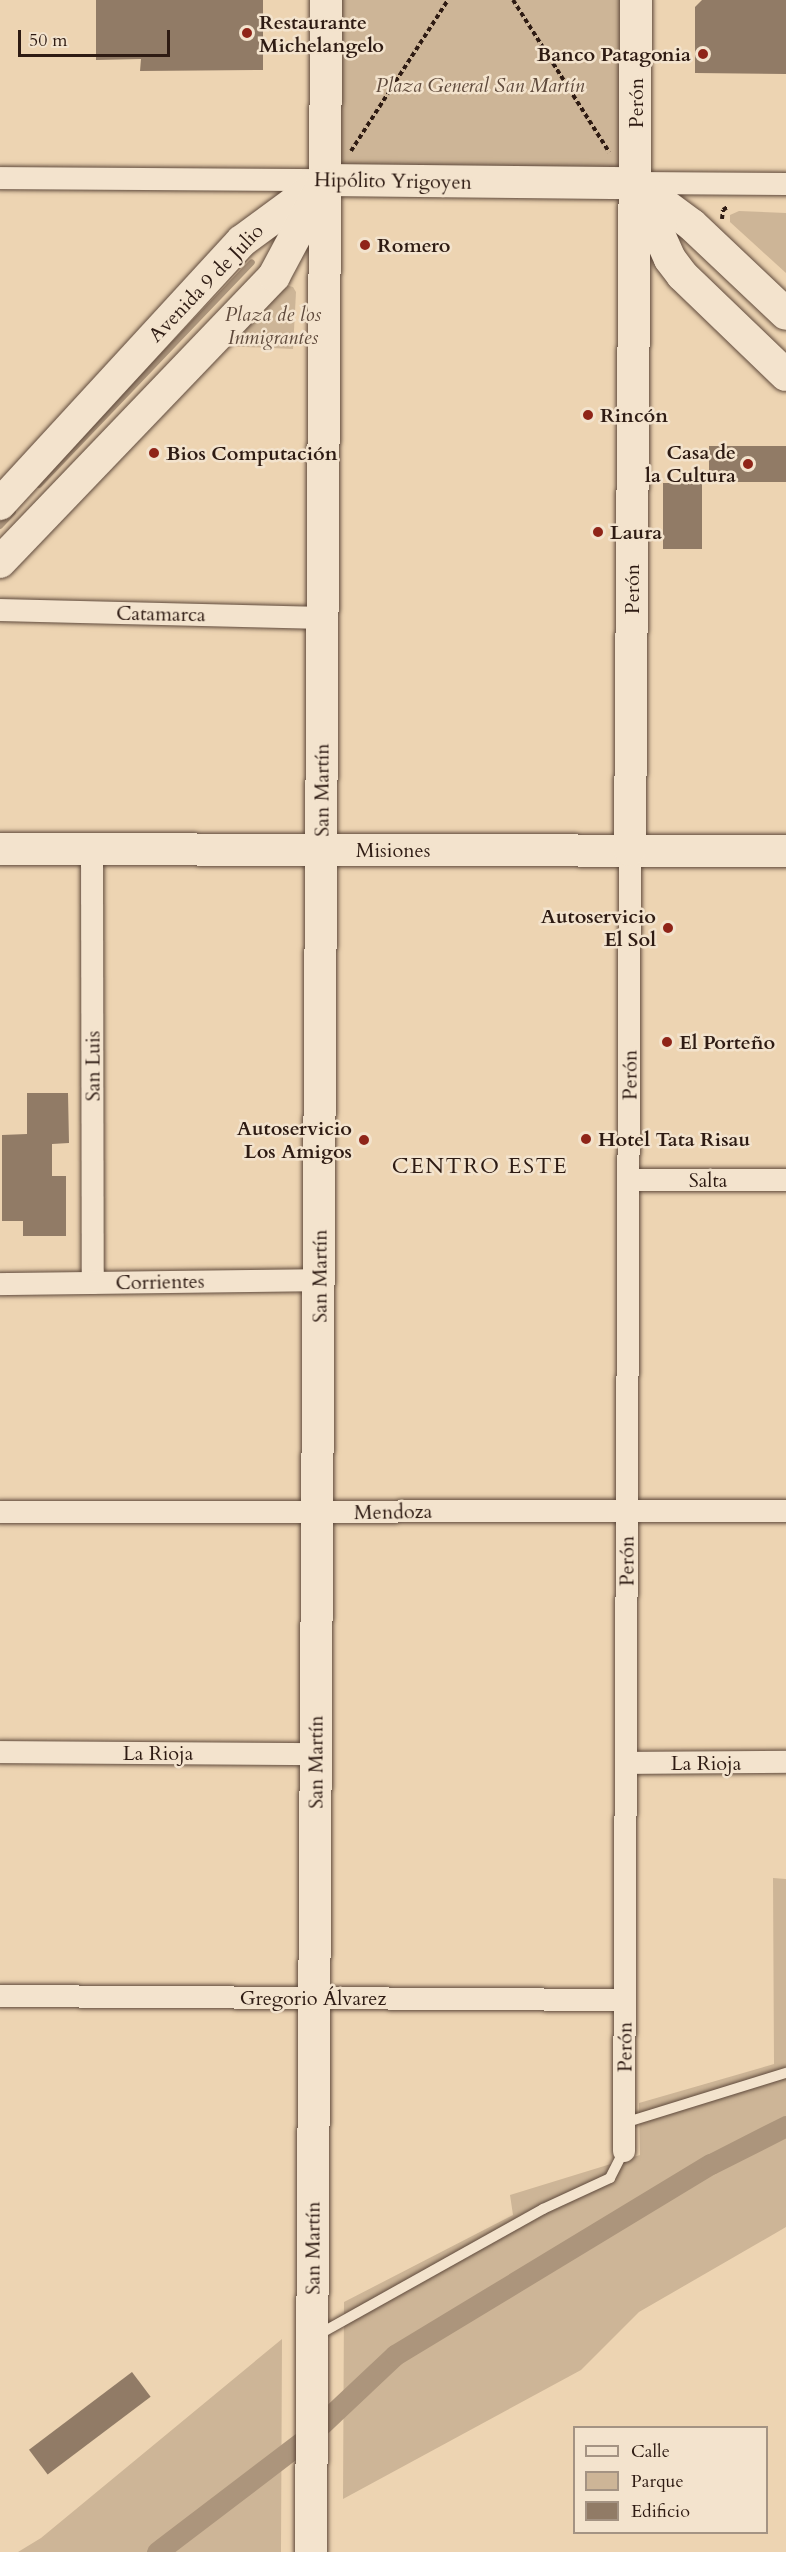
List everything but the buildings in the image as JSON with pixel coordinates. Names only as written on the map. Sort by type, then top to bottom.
[{"type":"street","name":"San Martín","points":[[311,2552],[319,1513],[326,0]]},
{"type":"street","name":"Perón","points":[[624,2151],[636,0]]},
{"type":"street","name":"Hipólito Yrigoyen","points":[[0,178],[786,184]]},
{"type":"street","name":"Avenida 9 de Julio","points":[[0,504],[242,241],[325,180]]},
{"type":"street","name":"Avenida 9 de Julio","points":[[0,562],[274,276],[325,180]]},
{"type":"street","points":[[635,183],[692,225],[786,314]]},
{"type":"street","points":[[635,183],[670,259],[682,275],[786,375]]},
{"type":"street","name":"Catamarca","points":[[0,610],[323,618]]},
{"type":"street","name":"Misiones","points":[[0,849],[786,851]]},
{"type":"street","name":"San Luis","points":[[92,849],[93,1283]]},
{"type":"street","name":"Salta","points":[[630,1180],[786,1180]]},
{"type":"street","name":"Corrientes","points":[[0,1284],[320,1280]]},
{"type":"street","name":"Mendoza","points":[[0,1512],[786,1511]]},
{"type":"street","name":"La Rioja","points":[[0,1752],[316,1754]]},
{"type":"street","name":"La Rioja","points":[[626,1763],[786,1762]]},
{"type":"street","name":"Gregorio Álvarez","points":[[0,1995],[625,2000]]},
{"type":"lane","points":[[624,2123],[786,2073]]},
{"type":"lane","points":[[312,2338],[543,2209],[610,2178],[624,2151]]},
{"type":"path","points":[[349,155],[448,0]]},
{"type":"path","points":[[513,0],[612,157]]},
{"type":"path","points":[[349,143],[349,155]]},
{"type":"path","points":[[612,146],[612,157]]},
{"type":"path","points":[[349,155],[361,155]]},
{"type":"path","points":[[600,157],[612,157]]},
{"type":"path","points":[[727,226],[721,216],[723,210],[737,203]]},
{"type":"green space","name":"Plaza General San Martín","points":[[336,0],[624,0],[620,166],[615,169],[342,165],[338,160]]},
{"type":"green space","points":[[739,211],[786,213],[786,273],[730,222],[730,215]]},
{"type":"green space","name":"Plaza de los Inmigrantes","points":[[285,285],[293,287],[296,292],[293,349],[224,346]]},
{"type":"green space","points":[[773,1878],[786,1879],[786,2227],[639,2312],[581,2370],[343,2499],[344,2302],[513,2215],[510,2195],[640,2155],[639,2103],[774,2064]]},
{"type":"green space","points":[[282,2339],[281,2552],[18,2552],[41,2538]]},
{"type":"waterway","points":[[39,485],[252,262]]},
{"type":"waterway","points":[[0,526],[13,512]]},
{"type":"waterway","points":[[157,2552],[309,2436],[395,2355],[711,2164],[786,2126]]},
{"type":"place","name":"Restaurante Michelangelo","points":[[247,33]]},
{"type":"place","name":"Banco Patagonia","points":[[703,54]]},
{"type":"place","name":"Romero","points":[[365,245]]},
{"type":"place","name":"Rincón","points":[[588,415]]},
{"type":"place","name":"Bios Computación","points":[[154,453]]},
{"type":"place","name":"Casa de la Cultura","points":[[748,464]]},
{"type":"place","name":"Laura","points":[[598,532]]},
{"type":"place","name":"Autoservicio El Sol","points":[[668,928]]},
{"type":"place","name":"El Porteño","points":[[667,1042]]},
{"type":"place","name":"Hotel Tata Risau","points":[[586,1139]]},
{"type":"place","name":"Autoservicio Los Amigos","points":[[364,1140]]},
{"type":"district","name":"CENTRO ESTE","points":[[480,1167]]}]
